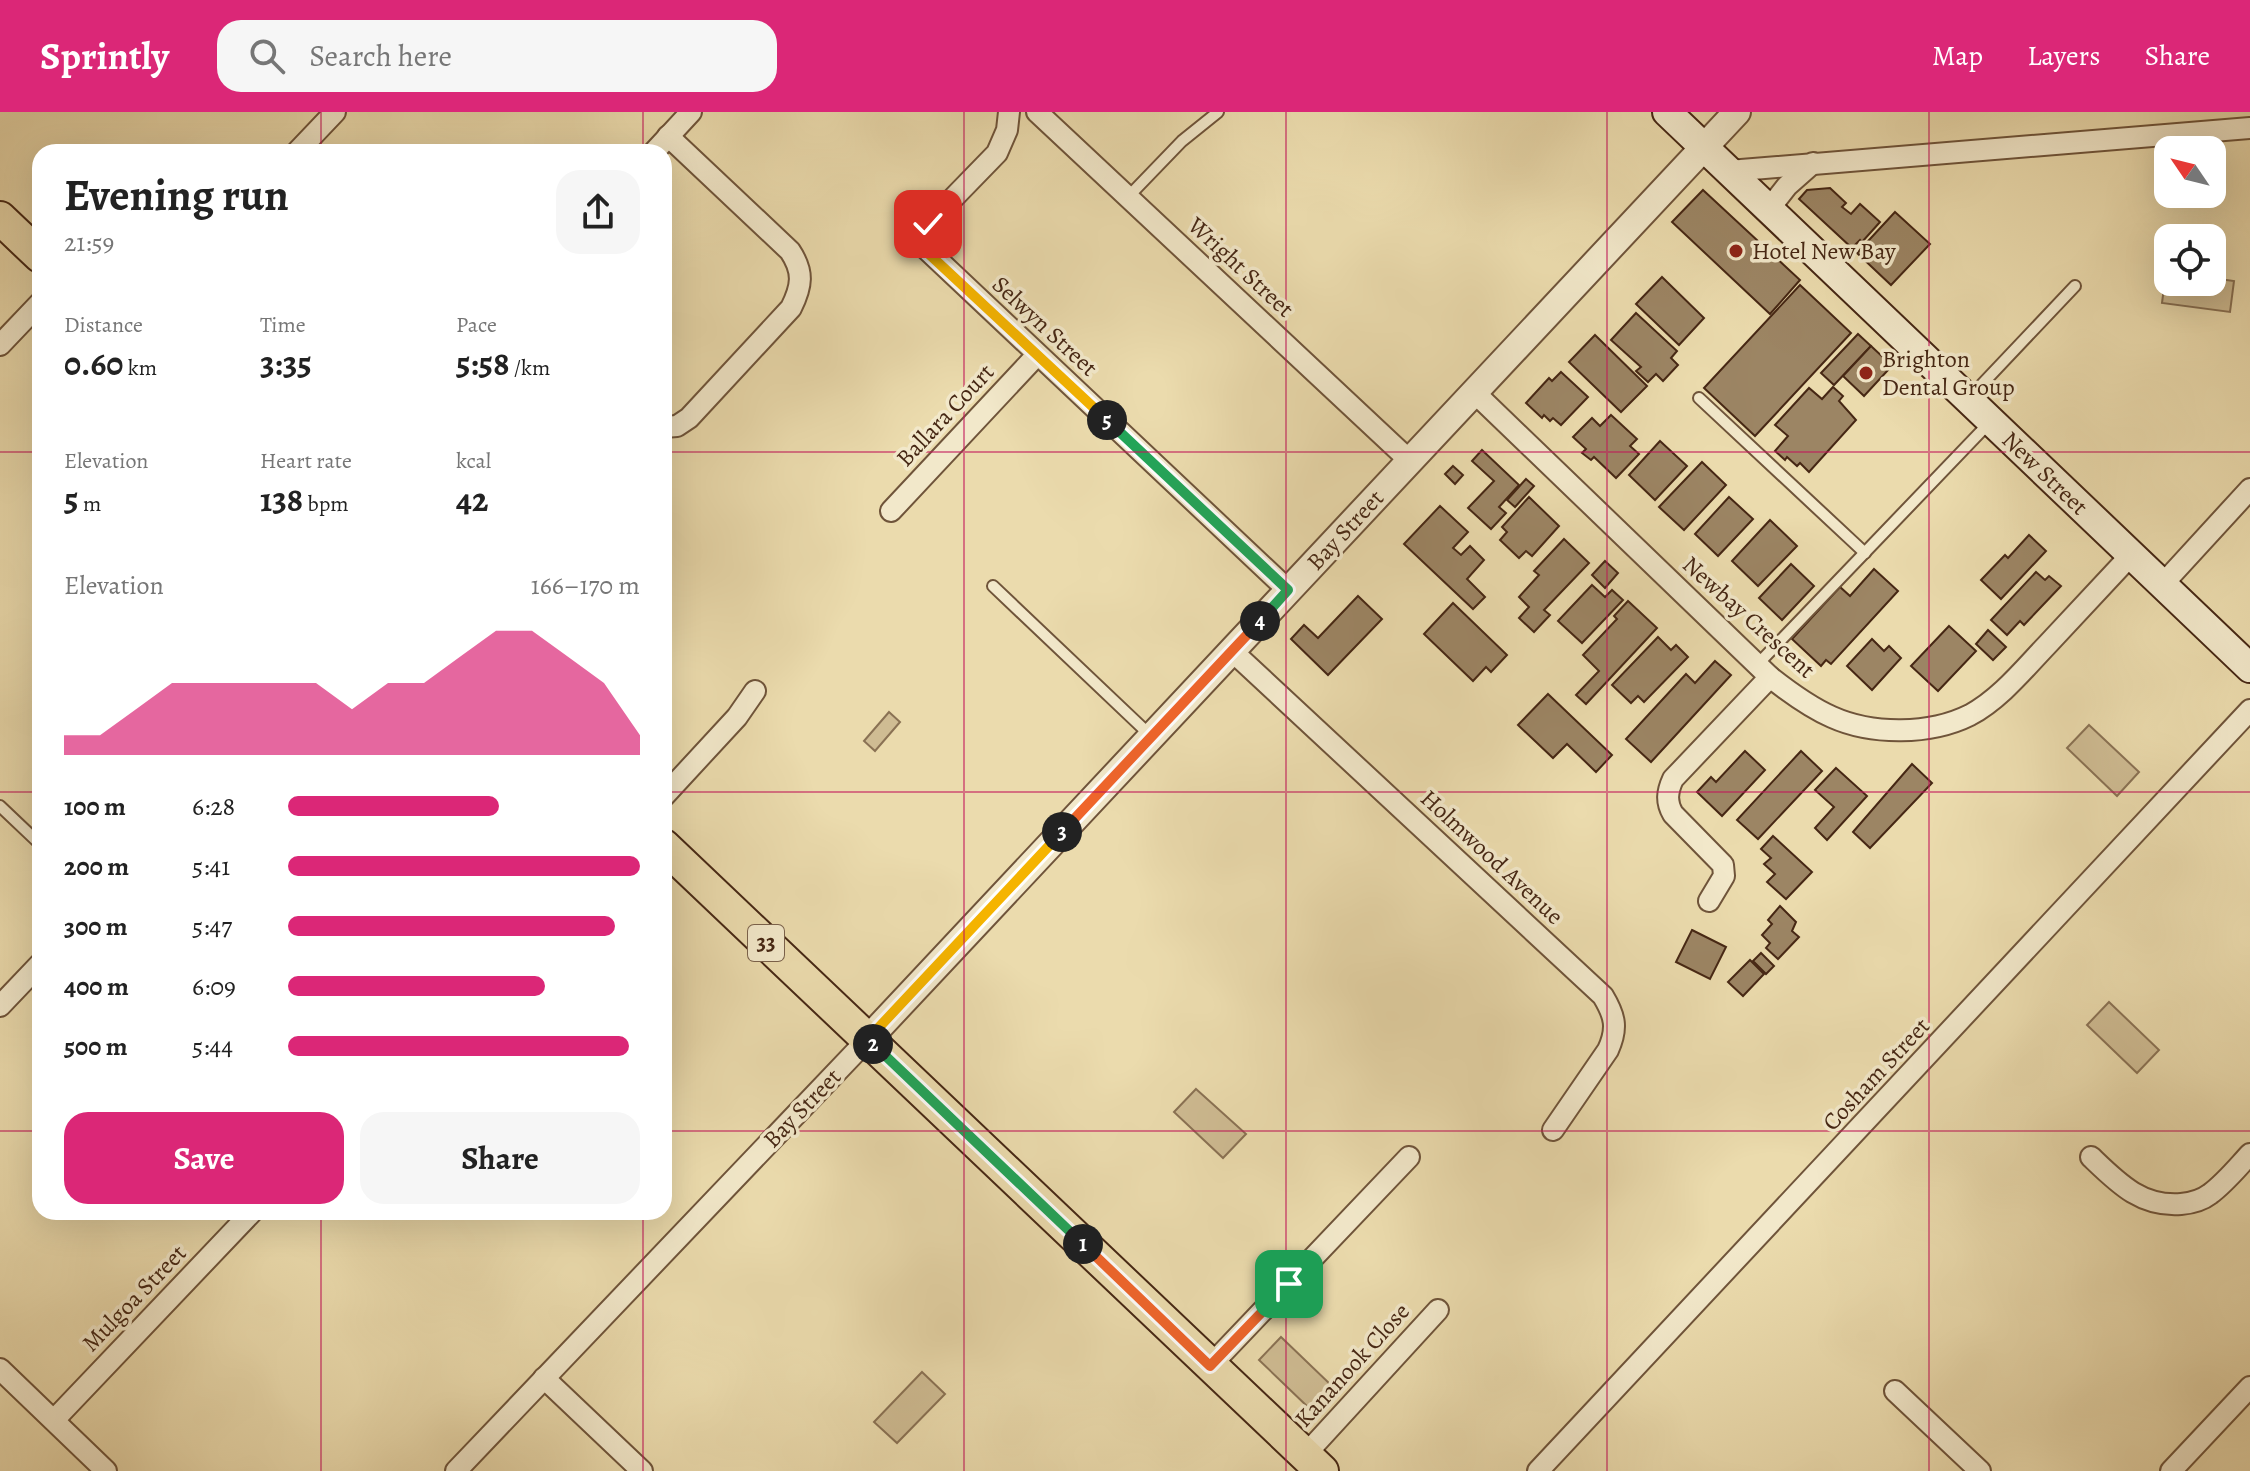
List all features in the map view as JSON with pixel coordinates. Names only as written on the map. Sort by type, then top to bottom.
[{"type":"main road","name":"New Street","points":[[1667,112],[2250,668]]},
{"type":"main road","points":[[0,218],[32,248]]},
{"type":"main road","name":"33","points":[[672,854],[1313,1463]]},
{"type":"street","points":[[305,144],[335,112]]},
{"type":"street","points":[[661,144],[691,112]]},
{"type":"street","name":"Selwyn Street","points":[[1009,112],[1007,130],[997,153],[928,224],[922,245],[1288,590]]},
{"type":"street","name":"Wright Street","points":[[1037,112],[1410,461]]},
{"type":"street","name":"Bay Street","points":[[456,1471],[868,1039],[1737,112]]},
{"type":"street","points":[[1729,171],[2250,128]]},
{"type":"street","points":[[668,136],[790,251],[802,275],[791,308],[689,418],[672,426]]},
{"type":"street","points":[[1769,209],[1787,186],[1813,163]]},
{"type":"street","points":[[0,345],[32,311]]},
{"type":"street","name":"Ballara Court","points":[[891,511],[1037,355]]},
{"type":"street","name":"Newbay Crescent","points":[[1474,392],[1764,671],[1798,698],[1834,718],[1865,726],[1901,730],[1940,726],[1971,714],[2000,694],[2131,555]]},
{"type":"street","points":[[2162,585],[2250,489]]},
{"type":"street","name":"Holmwood Avenue","points":[[1232,651],[1603,996],[1612,1010],[1616,1025],[1614,1037],[1553,1130]]},
{"type":"street","points":[[1709,901],[1724,876],[1723,865],[1673,814],[1668,806],[1668,790],[1673,779],[1764,671]]},
{"type":"street","points":[[672,787],[737,717],[755,691]]},
{"type":"street","name":"Cosham Street","points":[[1538,1471],[2250,710]]},
{"type":"street","points":[[0,1006],[32,972]]},
{"type":"street","points":[[2091,1157],[2127,1190],[2162,1205],[2195,1202],[2208,1195],[2250,1154]]},
{"type":"street","points":[[1210,1366],[1409,1157]]},
{"type":"street","name":"Mulgoa Street","points":[[54,1420],[244,1220]]},
{"type":"street","name":"Kananook Close","points":[[1313,1463],[1438,1310]]},
{"type":"street","points":[[0,1369],[106,1471]]},
{"type":"street","points":[[544,1378],[642,1471]]},
{"type":"street","points":[[2171,1471],[2250,1387]]},
{"type":"street","points":[[1895,1391],[1980,1471]]},
{"type":"lane","points":[[1128,197],[1182,141],[1218,112]]},
{"type":"lane","points":[[1968,399],[2075,286]]},
{"type":"lane","points":[[1699,398],[1865,553]]},
{"type":"lane","points":[[1764,671],[1865,553],[1991,420]]},
{"type":"lane","points":[[993,586],[1152,736]]},
{"type":"lane","points":[[0,806],[32,836]]},
{"type":"shaded area","points":[[2226,280],[2234,281],[2230,312],[2162,303],[2163,296],[2226,296]]},
{"type":"shaded area","points":[[889,712],[900,722],[875,751],[864,741]]},
{"type":"shaded area","points":[[2089,725],[2139,772],[2117,796],[2067,748]]},
{"type":"shaded area","points":[[2109,1002],[2159,1050],[2137,1073],[2087,1025]]},
{"type":"shaded area","points":[[1196,1089],[1246,1134],[1223,1158],[1174,1112]]},
{"type":"shaded area","points":[[1281,1337],[1331,1385],[1309,1408],[1259,1360]]},
{"type":"shaded area","points":[[922,1372],[945,1394],[897,1443],[874,1422]]},
{"type":"building","points":[[1830,188],[1846,203],[1842,207],[1851,214],[1860,204],[1880,222],[1862,242],[1860,240],[1852,248],[1799,199],[1807,190]]},
{"type":"building","name":"Hotel New Bay","points":[[1703,190],[1800,280],[1770,314],[1672,222]]},
{"type":"building","points":[[1895,212],[1930,244],[1891,285],[1857,253]]},
{"type":"building","points":[[1662,277],[1704,318],[1679,345],[1636,304]]},
{"type":"building","points":[[1800,285],[1851,333],[1755,436],[1704,388]]},
{"type":"building","points":[[1636,313],[1677,351],[1671,358],[1678,365],[1663,381],[1656,374],[1648,382],[1636,371],[1641,367],[1611,340]]},
{"type":"building","points":[[1858,334],[1871,346],[1834,385],[1821,373]]},
{"type":"building","points":[[1595,335],[1647,386],[1621,412],[1569,362]]},
{"type":"building","name":"Brighton Dental Group","points":[[1871,346],[1886,360],[1889,369],[1864,396],[1843,376]]},
{"type":"building","points":[[1561,372],[1588,397],[1561,425],[1553,418],[1550,421],[1544,415],[1542,418],[1526,403],[1549,378],[1552,381]]},
{"type":"building","points":[[1833,387],[1843,396],[1839,401],[1856,420],[1809,472],[1800,463],[1797,466],[1775,451],[1788,436],[1775,425],[1809,388],[1822,399]]},
{"type":"building","points":[[1611,415],[1637,439],[1630,446],[1639,454],[1616,478],[1594,457],[1591,460],[1582,453],[1586,449],[1573,437],[1592,418],[1600,426]]},
{"type":"building","points":[[1660,441],[1687,466],[1655,500],[1629,475]]},
{"type":"building","points":[[1482,450],[1519,485],[1499,507],[1506,513],[1491,529],[1468,508],[1494,481],[1472,461]]},
{"type":"building","points":[[1702,462],[1726,485],[1684,530],[1659,507]]},
{"type":"building","points":[[1453,466],[1463,475],[1455,484],[1445,474]]},
{"type":"building","points":[[1526,479],[1534,486],[1515,507],[1507,500]]},
{"type":"building","points":[[1529,497],[1559,526],[1532,556],[1526,551],[1519,558],[1500,540],[1507,532],[1502,527]]},
{"type":"building","points":[[1729,497],[1753,519],[1718,556],[1695,534]]},
{"type":"building","points":[[1440,506],[1468,532],[1453,548],[1461,555],[1470,546],[1484,560],[1467,579],[1485,597],[1473,609],[1404,544]]},
{"type":"building","points":[[1770,520],[1797,546],[1758,586],[1732,561]]},
{"type":"building","points":[[2029,535],[2046,551],[2001,599],[1981,580],[2005,555],[2008,558]]},
{"type":"building","points":[[1564,539],[1589,563],[1544,610],[1550,615],[1534,632],[1519,618],[1529,607],[1519,597],[1539,575],[1534,571]]},
{"type":"building","points":[[1605,561],[1618,573],[1605,588],[1592,575]]},
{"type":"building","points":[[1791,564],[1814,586],[1782,620],[1759,598]]},
{"type":"building","points":[[1874,569],[1898,591],[1831,664],[1826,660],[1821,666],[1792,639],[1840,587],[1850,596]]},
{"type":"building","points":[[2036,572],[2045,580],[2049,576],[2061,586],[2024,625],[2020,621],[2007,635],[1991,620]]},
{"type":"building","points":[[1592,585],[1605,597],[1612,590],[1623,600],[1582,643],[1558,621]]},
{"type":"building","points":[[1358,596],[1382,619],[1328,675],[1291,639],[1304,625],[1318,638]]},
{"type":"building","points":[[1628,601],[1657,628],[1586,704],[1576,695],[1599,671],[1583,655],[1617,619],[1614,616]]},
{"type":"building","points":[[1453,603],[1507,655],[1491,672],[1486,667],[1473,681],[1424,634]]},
{"type":"building","points":[[1949,626],[1976,651],[1938,691],[1911,666]]},
{"type":"building","points":[[1988,630],[2006,647],[1993,660],[1976,644]]},
{"type":"building","points":[[1658,637],[1671,650],[1676,645],[1688,657],[1644,702],[1638,696],[1631,703],[1612,685]]},
{"type":"building","points":[[1872,639],[1884,651],[1889,646],[1901,658],[1872,690],[1847,666]]},
{"type":"building","points":[[1715,661],[1731,675],[1651,762],[1626,739],[1686,674],[1695,683]]},
{"type":"building","points":[[1548,694],[1612,755],[1596,772],[1567,744],[1553,758],[1518,725]]},
{"type":"building","points":[[1745,751],[1765,770],[1722,816],[1697,792],[1711,777],[1716,782]]},
{"type":"building","points":[[1801,751],[1822,771],[1758,839],[1737,820]]},
{"type":"building","points":[[1912,764],[1932,783],[1870,848],[1853,832]]},
{"type":"building","points":[[1836,768],[1867,796],[1827,840],[1815,828],[1834,807],[1815,790]]},
{"type":"building","points":[[1773,836],[1812,872],[1786,899],[1767,882],[1775,874],[1764,864],[1771,858],[1761,849]]},
{"type":"building","points":[[1780,906],[1796,922],[1792,931],[1799,937],[1778,959],[1766,948],[1770,943],[1762,935],[1772,924],[1768,920]]},
{"type":"building","points":[[1692,930],[1726,947],[1710,979],[1676,962]]},
{"type":"building","points":[[1761,953],[1774,966],[1766,974],[1753,961]]},
{"type":"building","points":[[1750,960],[1764,974],[1743,996],[1728,982]]},
{"type":"place","name":"Hotel New Bay","points":[[1736,251]]},
{"type":"place","name":"Brighton Dental Group","points":[[1866,373]]},
{"type":"route","points":[[928,224],[922,245],[929,254],[1288,590],[868,1039],[1210,1366],[1289,1284]]}]
